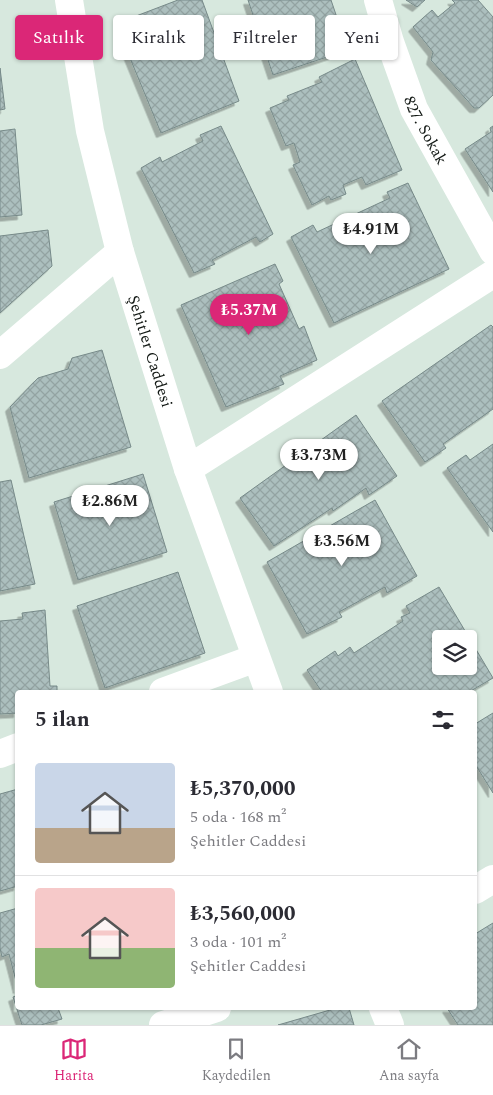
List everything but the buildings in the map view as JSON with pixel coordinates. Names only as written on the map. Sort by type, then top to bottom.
[{"type":"street","name":"Şehitler Caddesi","points":[[69,0],[90,131],[120,252],[188,469],[268,690]]},
{"type":"street","name":"827. Sokak","points":[[378,0],[390,42],[414,109],[493,252]]},
{"type":"street","points":[[0,355],[120,252]]},
{"type":"street","points":[[188,469],[493,274]]},
{"type":"street","points":[[168,690],[256,658]]},
{"type":"street","points":[[0,754],[15,748]]},
{"type":"street","points":[[477,889],[493,879]]},
{"type":"street","points":[[163,1025],[212,1010]]},
{"type":"street","points":[[385,1010],[390,1025]]}]
